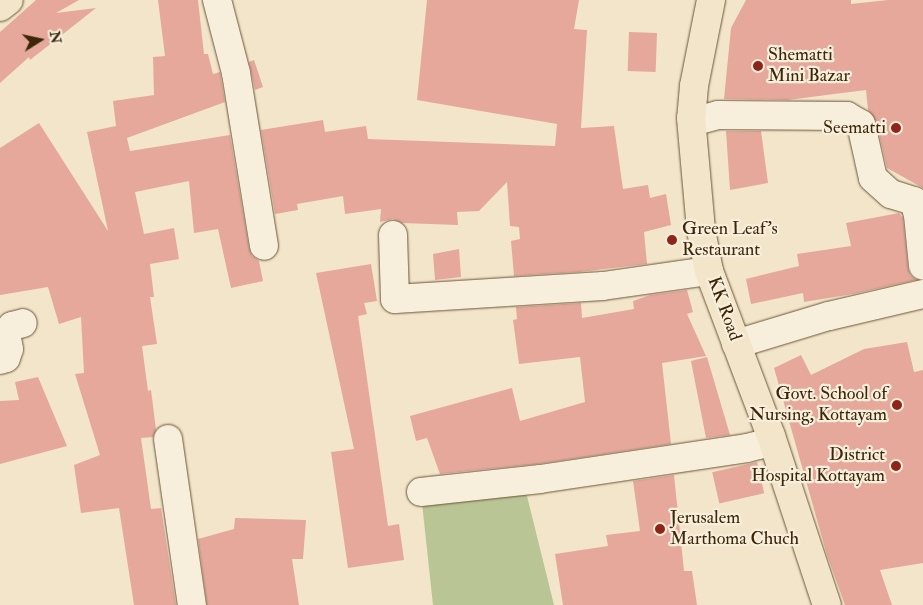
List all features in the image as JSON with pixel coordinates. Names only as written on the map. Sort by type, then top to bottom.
[{"type":"main road","points":[[0,7],[10,0]]},
{"type":"main road","name":"KK Road","points":[[711,0],[694,86],[692,122],[698,200],[709,271],[827,605]]},
{"type":"street","points":[[218,0],[236,73],[264,246]]},
{"type":"street","points":[[692,122],[718,115],[847,116],[861,124],[873,178],[891,194],[914,201],[918,216],[923,266]]},
{"type":"street","points":[[393,235],[395,299],[603,286],[709,271]]},
{"type":"street","points":[[736,344],[829,316],[923,294]]},
{"type":"street","points":[[0,360],[6,358],[9,349],[6,334],[12,326],[23,323]]},
{"type":"street","points":[[168,438],[192,605]]},
{"type":"street","points":[[421,492],[550,477],[747,448],[771,442]]},
{"type":"green space","points":[[525,488],[554,605],[433,605],[422,503]]},
{"type":"building","points":[[36,0],[79,0],[56,13],[96,8],[30,60],[29,57],[0,83],[0,32]]},
{"type":"building","points":[[158,0],[198,0],[204,54],[208,54],[213,74],[220,72],[225,102],[127,138],[130,151],[230,135],[249,248],[252,256],[259,261],[263,281],[231,288],[218,229],[194,233],[189,181],[135,192],[144,234],[174,228],[179,259],[150,264],[154,297],[150,297],[157,344],[142,346],[148,391],[151,390],[156,430],[153,437],[141,438],[151,509],[161,508],[176,605],[134,605],[119,508],[81,513],[74,465],[100,455],[75,374],[84,373],[81,317],[59,324],[48,287],[0,295],[0,148],[39,123],[108,231],[87,132],[116,126],[113,101],[154,95],[153,57],[165,56]]},
{"type":"building","points":[[427,0],[579,0],[574,29],[587,30],[581,128],[614,126],[623,189],[648,185],[650,198],[666,194],[671,225],[644,232],[647,264],[579,272],[514,276],[511,241],[520,239],[519,227],[510,226],[507,182],[479,211],[457,212],[458,225],[402,223],[393,219],[380,222],[381,209],[345,214],[343,196],[297,204],[298,210],[275,214],[261,130],[323,120],[325,132],[366,126],[368,139],[555,146],[557,124],[417,100]]},
{"type":"building","points":[[746,0],[851,0],[851,4],[888,0],[923,0],[923,188],[887,168],[876,121],[868,110],[866,90],[787,100],[724,99],[731,28]]},
{"type":"building","points":[[629,32],[657,33],[656,72],[628,71]]},
{"type":"building","points":[[254,60],[263,87],[255,90],[249,62]]},
{"type":"building","points":[[726,131],[761,131],[768,183],[730,190]]},
{"type":"building","points":[[899,213],[903,218],[908,268],[910,275],[916,280],[853,294],[804,302],[803,293],[751,304],[746,279],[799,266],[797,254],[851,246],[846,223]]},
{"type":"building","points":[[459,249],[461,277],[435,280],[433,254]]},
{"type":"building","points":[[371,264],[377,301],[364,303],[367,314],[358,316],[388,526],[399,524],[404,560],[348,568],[331,452],[354,449],[316,273]]},
{"type":"building","points":[[687,290],[693,312],[687,314],[706,356],[662,363],[671,444],[538,464],[440,474],[427,438],[416,441],[410,416],[512,388],[520,421],[585,402],[580,357],[519,364],[513,320],[517,319],[516,307],[581,303],[582,318],[634,309],[633,301],[650,295]]},
{"type":"building","points":[[907,342],[914,372],[923,370],[923,563],[880,570],[892,605],[845,605],[827,555],[774,368],[801,355],[811,375],[864,349]]},
{"type":"building","points":[[707,357],[730,435],[706,438],[691,361]]},
{"type":"building","points":[[38,377],[67,446],[0,464],[0,401],[19,400],[15,382]]},
{"type":"building","points":[[757,462],[764,493],[719,504],[712,472]]},
{"type":"building","points":[[674,475],[684,571],[692,571],[697,605],[563,605],[555,554],[608,546],[606,535],[640,531],[633,481]]},
{"type":"building","points":[[235,518],[306,520],[303,559],[292,559],[299,605],[207,605],[198,539],[234,529]]},
{"type":"place","name":"Shematti Mini Bazar","points":[[758,66]]},
{"type":"place","name":"Seematti","points":[[896,128]]},
{"type":"place","name":"Green Leaf's Restaurant","points":[[672,240]]},
{"type":"place","name":"Govt. School of Nursing, Kottayam","points":[[897,405]]},
{"type":"place","name":"District Hospital Kottayam","points":[[896,466]]},
{"type":"place","name":"Jerusalem Marthoma Chuch","points":[[660,529]]}]
